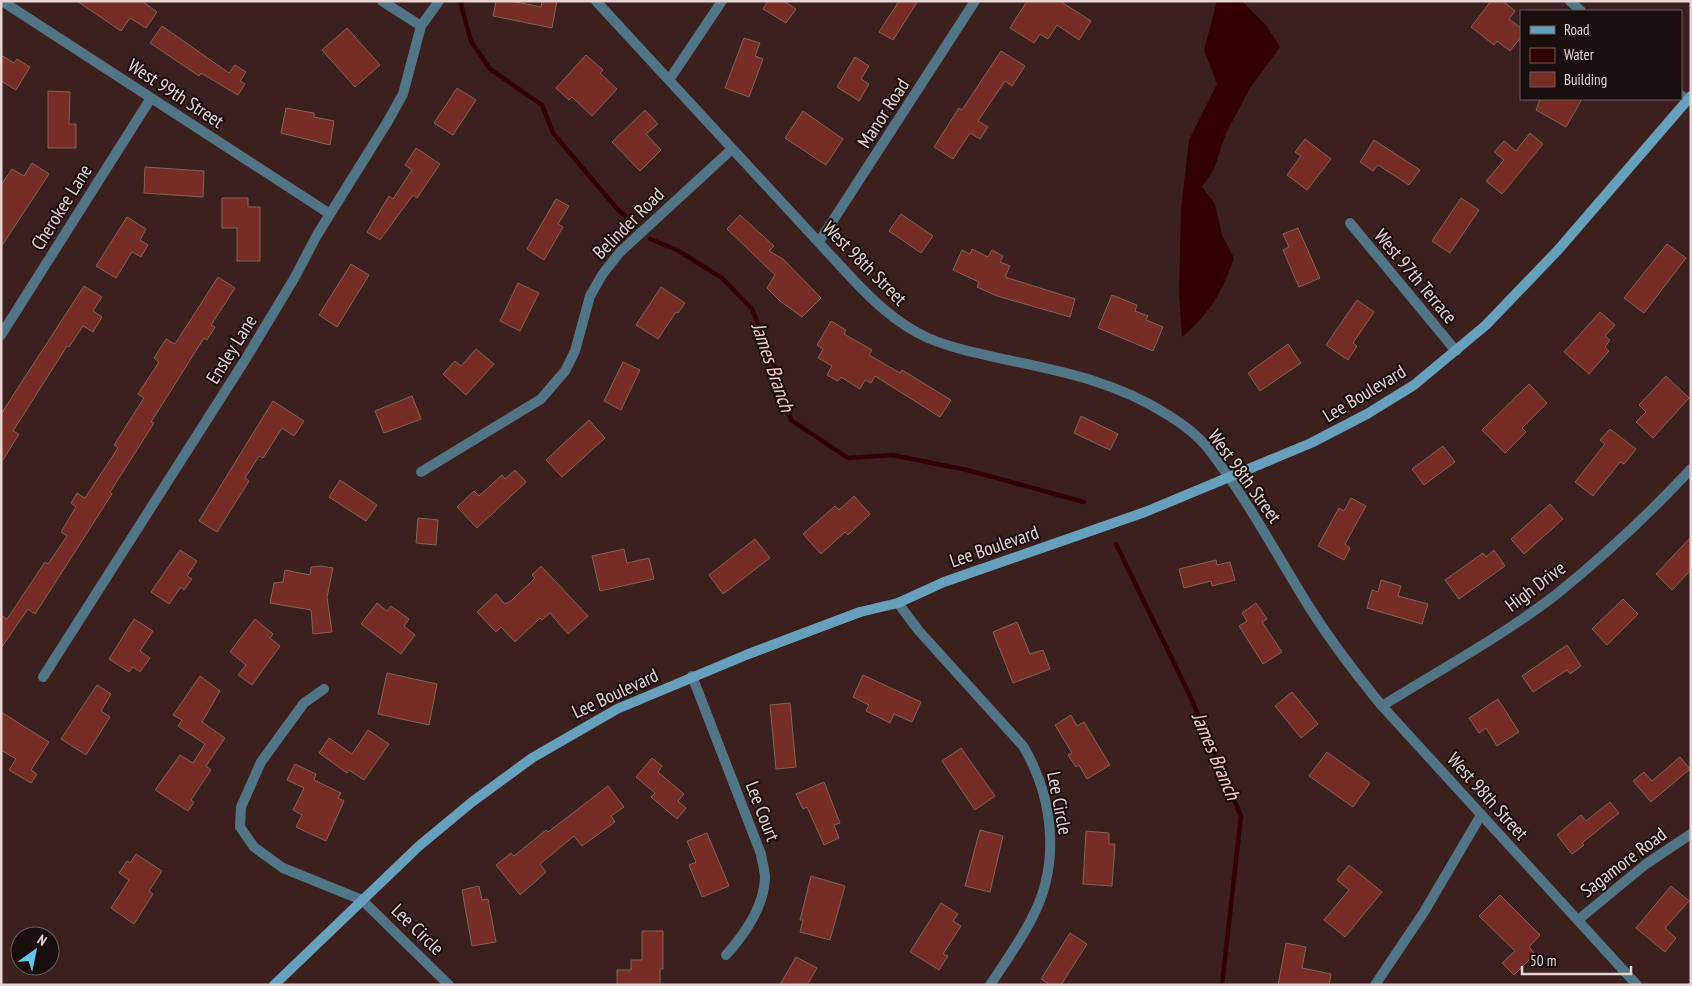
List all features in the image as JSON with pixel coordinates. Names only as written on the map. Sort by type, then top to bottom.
[{"type":"street","name":"West 99th Street","points":[[2,1],[330,214]]},
{"type":"street","points":[[382,1],[421,26]]},
{"type":"street","name":"Ensley Lane","points":[[43,677],[245,360],[403,94],[410,71],[414,44],[421,26],[438,1]]},
{"type":"street","name":"West 98th Street","points":[[596,1],[873,301],[912,329],[959,349],[1066,372],[1111,385],[1142,399],[1183,425],[1205,444],[1347,663],[1382,706],[1637,985]]},
{"type":"street","points":[[668,80],[722,1]]},
{"type":"street","name":"Manor Road","points":[[819,242],[975,1]]},
{"type":"street","points":[[1570,1],[1580,10]]},
{"type":"street","name":"Lee Boulevard","points":[[274,985],[419,846],[472,802],[532,758],[617,709],[692,676],[860,612],[898,603],[944,582],[1088,533],[1229,479],[1312,443],[1367,414],[1414,385],[1486,325],[1554,254],[1686,97]]},
{"type":"street","name":"Cherokee Lane","points":[[1,334],[151,98]]},
{"type":"street","name":"Belinder Road","points":[[421,472],[541,399],[565,371],[575,351],[590,296],[602,275],[620,252],[732,149]]},
{"type":"street","name":"West 97th Terrace","points":[[1350,223],[1456,351]]},
{"type":"street","name":"High Drive","points":[[1382,706],[1507,629],[1556,594],[1610,550],[1691,469]]},
{"type":"street","name":"Lee Circle","points":[[898,603],[919,631],[1023,746],[1042,784],[1051,837],[1049,866],[1040,901],[1031,921],[990,985]]},
{"type":"street","name":"Lee Court","points":[[692,676],[761,854],[765,877],[762,897],[754,915],[726,955]]},
{"type":"street","points":[[324,689],[304,703],[261,762],[241,806],[240,827],[254,847],[283,868],[362,900]]},
{"type":"street","points":[[1375,985],[1424,912],[1481,815]]},
{"type":"street","name":"Sagamore Road","points":[[1578,920],[1646,864],[1691,834]]},
{"type":"street","name":"Lee Circle","points":[[362,900],[449,985]]},
{"type":"water","points":[[1217,1],[1242,1],[1266,25],[1280,47],[1250,88],[1226,133],[1214,169],[1202,187],[1215,204],[1222,235],[1234,258],[1214,302],[1200,320],[1182,337],[1179,291],[1181,209],[1189,140],[1217,84],[1204,50]]},
{"type":"building","points":[[77,1],[142,1],[157,12],[146,28],[130,18],[121,31]]},
{"type":"building","points":[[496,1],[511,1],[541,7],[542,1],[557,1],[552,28],[493,16]]},
{"type":"building","points":[[768,1],[784,1],[796,9],[786,23],[763,9]]},
{"type":"building","points":[[899,1],[918,1],[893,40],[879,32]]},
{"type":"building","points":[[1027,1],[1060,1],[1091,21],[1079,40],[1057,25],[1048,39],[1040,34],[1034,43],[1010,28]]},
{"type":"building","points":[[1491,1],[1503,1],[1515,11],[1509,19],[1520,27],[1520,38],[1510,51],[1497,41],[1494,45],[1471,27]]},
{"type":"building","points":[[162,26],[229,73],[235,65],[246,72],[240,81],[245,84],[238,95],[201,73],[199,76],[150,43]]},
{"type":"building","points":[[347,28],[380,65],[355,87],[322,50]]},
{"type":"building","points":[[744,38],[760,43],[755,56],[763,59],[749,97],[725,88]]},
{"type":"building","points":[[1001,51],[1025,66],[1012,86],[1005,81],[978,121],[988,127],[980,139],[970,133],[953,159],[934,147],[959,108],[962,110]]},
{"type":"building","points":[[1,55],[14,63],[17,59],[30,67],[16,90],[1,81]]},
{"type":"building","points":[[586,55],[603,70],[600,73],[617,89],[592,116],[572,97],[569,100],[556,88]]},
{"type":"building","points":[[855,57],[869,66],[861,79],[869,84],[859,101],[837,87]]},
{"type":"building","points":[[457,88],[476,100],[453,135],[434,123]]},
{"type":"building","points":[[48,91],[70,92],[69,124],[76,124],[76,148],[48,148]]},
{"type":"building","points":[[1540,100],[1581,100],[1566,127],[1536,110]]},
{"type":"building","points":[[286,108],[314,113],[314,117],[334,121],[330,145],[281,133]]},
{"type":"building","points":[[645,110],[658,124],[646,134],[661,150],[640,171],[612,142]]},
{"type":"building","points":[[803,111],[843,139],[826,165],[785,138]]},
{"type":"building","points":[[1530,133],[1543,144],[1502,194],[1486,181],[1504,160],[1494,152],[1504,141],[1516,151]]},
{"type":"building","points":[[1305,139],[1331,159],[1307,190],[1287,175],[1301,156],[1295,152]]},
{"type":"building","points":[[1374,140],[1420,170],[1409,185],[1378,165],[1373,171],[1360,162]]},
{"type":"building","points":[[416,148],[440,164],[417,198],[413,195],[380,240],[367,232],[389,196],[393,199],[412,170],[405,165]]},
{"type":"building","points":[[32,163],[49,174],[1,247],[1,185],[12,169],[24,176]]},
{"type":"building","points":[[145,167],[204,171],[203,197],[144,193]]},
{"type":"building","points":[[222,198],[248,198],[248,207],[260,207],[260,261],[237,261],[237,228],[222,228]]},
{"type":"building","points":[[1461,198],[1479,210],[1450,253],[1432,241]]},
{"type":"building","points":[[556,199],[569,206],[558,224],[563,227],[544,260],[527,249]]},
{"type":"building","points":[[901,214],[933,236],[921,253],[889,231]]},
{"type":"building","points":[[740,215],[774,246],[769,251],[783,259],[821,298],[802,317],[780,301],[767,288],[775,275],[727,229]]},
{"type":"building","points":[[127,217],[146,229],[140,240],[148,245],[141,257],[132,252],[116,278],[96,266]]},
{"type":"building","points":[[1298,228],[1320,278],[1299,287],[1283,250],[1289,247],[1283,234]]},
{"type":"building","points":[[1667,244],[1686,258],[1644,313],[1624,298]]},
{"type":"building","points":[[972,249],[988,257],[992,250],[1003,256],[1000,262],[1010,266],[1005,277],[1075,299],[1070,317],[997,296],[977,287],[979,282],[953,270],[962,250],[970,254]]},
{"type":"building","points":[[351,264],[369,275],[337,327],[319,315]]},
{"type":"building","points":[[218,277],[235,288],[211,325],[215,327],[207,340],[204,338],[151,422],[154,423],[110,492],[112,494],[35,614],[28,609],[1,648],[1,615],[7,619],[45,562],[48,564],[67,536],[61,532],[76,507],[71,503],[77,493],[85,498],[118,448],[114,445],[144,398],[138,394],[159,362],[154,358],[166,339],[175,344]]},
{"type":"building","points":[[518,283],[539,293],[520,331],[500,321]]},
{"type":"building","points":[[84,286],[102,297],[93,311],[102,317],[93,332],[83,326],[69,347],[67,346],[13,431],[19,434],[1,463],[1,414]]},
{"type":"building","points":[[661,287],[685,303],[678,313],[676,312],[658,339],[636,325]]},
{"type":"building","points":[[1112,295],[1137,305],[1135,311],[1148,316],[1146,320],[1163,327],[1153,351],[1098,328]]},
{"type":"building","points":[[1357,300],[1374,312],[1353,343],[1357,346],[1348,360],[1326,345]]},
{"type":"building","points":[[1600,312],[1615,325],[1605,336],[1610,340],[1605,347],[1609,351],[1589,374],[1564,352]]},
{"type":"building","points":[[831,321],[846,330],[844,334],[872,350],[869,355],[900,373],[902,370],[951,400],[940,417],[875,376],[871,383],[865,380],[860,389],[841,377],[838,381],[827,375],[832,366],[818,358],[823,349],[817,345]]},
{"type":"building","points":[[1288,344],[1301,363],[1260,391],[1248,373]]},
{"type":"building","points":[[476,349],[494,364],[466,395],[443,374],[455,361],[461,366]]},
{"type":"building","points":[[623,362],[640,370],[621,410],[604,401]]},
{"type":"building","points":[[1666,376],[1689,398],[1653,438],[1636,422],[1646,412],[1639,405]]},
{"type":"building","points":[[1529,384],[1547,403],[1522,428],[1526,432],[1505,453],[1482,430]]},
{"type":"building","points":[[412,396],[421,419],[384,433],[375,411]]},
{"type":"building","points":[[273,401],[304,421],[294,436],[282,428],[263,458],[259,456],[245,478],[249,481],[217,532],[199,521]]},
{"type":"building","points":[[1081,416],[1118,434],[1110,450],[1074,433]]},
{"type":"building","points":[[589,420],[605,438],[562,477],[546,460]]},
{"type":"building","points":[[1610,429],[1636,449],[1624,464],[1620,462],[1593,496],[1575,482],[1605,444],[1600,440]]},
{"type":"building","points":[[1443,446],[1455,462],[1424,485],[1412,469]]},
{"type":"building","points":[[515,470],[526,482],[477,528],[457,507],[474,491],[479,496],[502,475],[505,479]]},
{"type":"building","points":[[340,480],[377,505],[366,521],[329,497]]},
{"type":"building","points":[[854,496],[870,514],[848,535],[845,532],[821,554],[803,534],[835,506],[839,510]]},
{"type":"building","points":[[1351,498],[1366,506],[1345,544],[1350,548],[1344,560],[1318,546],[1339,508],[1344,511]]},
{"type":"building","points":[[1550,504],[1563,519],[1524,554],[1511,539]]},
{"type":"building","points":[[418,518],[438,520],[436,545],[416,543]]},
{"type":"building","points":[[1691,537],[1691,570],[1672,590],[1656,574]]},
{"type":"building","points":[[755,539],[770,558],[723,594],[709,575]]},
{"type":"building","points":[[624,549],[627,563],[649,558],[654,579],[600,591],[592,556]]},
{"type":"building","points":[[180,550],[197,561],[187,576],[192,579],[184,590],[181,587],[169,604],[151,592]]},
{"type":"building","points":[[1494,550],[1505,566],[1459,599],[1445,580],[1483,553],[1486,557]]},
{"type":"building","points":[[1216,560],[1217,565],[1230,562],[1235,580],[1212,586],[1211,581],[1184,588],[1179,569]]},
{"type":"building","points":[[541,566],[588,616],[568,634],[550,613],[542,620],[540,618],[515,642],[501,627],[496,632],[477,612],[496,594],[505,604],[512,600],[535,578],[532,575]]},
{"type":"building","points":[[311,567],[333,568],[327,597],[332,632],[313,634],[311,610],[270,603],[274,583],[283,582],[285,570],[310,575]]},
{"type":"building","points":[[1381,580],[1401,586],[1398,596],[1428,604],[1422,624],[1367,608],[1372,590],[1378,592]]},
{"type":"building","points":[[1623,599],[1638,614],[1607,645],[1592,629]]},
{"type":"building","points":[[377,603],[387,611],[391,606],[409,619],[404,626],[415,635],[401,654],[361,624]]},
{"type":"building","points":[[1256,603],[1267,619],[1262,622],[1282,652],[1263,664],[1239,626],[1247,621],[1242,613]]},
{"type":"building","points":[[134,619],[153,631],[140,651],[150,658],[140,672],[133,667],[129,672],[109,659]]},
{"type":"building","points":[[255,619],[273,634],[270,638],[280,646],[252,685],[238,675],[246,665],[230,652]]},
{"type":"building","points":[[1017,622],[1030,654],[1043,650],[1050,669],[1013,683],[993,632]]},
{"type":"building","points":[[1567,645],[1581,666],[1570,674],[1567,670],[1533,692],[1522,676]]},
{"type":"building","points":[[387,673],[437,684],[429,725],[378,714]]},
{"type":"building","points":[[863,675],[921,702],[912,722],[894,714],[890,723],[866,711],[869,705],[853,697]]},
{"type":"building","points":[[200,676],[220,691],[202,722],[225,738],[206,766],[211,770],[191,800],[194,802],[188,811],[155,790],[180,755],[193,763],[205,744],[178,726],[182,720],[173,715]]},
{"type":"building","points":[[97,685],[111,694],[101,711],[110,717],[86,755],[61,739]]},
{"type":"building","points":[[1292,692],[1318,724],[1301,738],[1275,706]]},
{"type":"building","points":[[1498,699],[1519,732],[1497,746],[1486,728],[1479,733],[1469,718]]},
{"type":"building","points":[[790,703],[796,767],[776,769],[770,705]]},
{"type":"building","points":[[1,712],[49,742],[31,770],[37,774],[31,783],[9,770],[16,759],[1,750]]},
{"type":"building","points":[[1071,715],[1077,726],[1084,722],[1110,765],[1087,779],[1079,765],[1076,767],[1068,755],[1072,753],[1055,725]]},
{"type":"building","points":[[368,730],[389,744],[364,780],[349,770],[347,773],[319,753],[329,738],[352,754]]},
{"type":"building","points":[[961,748],[995,796],[975,810],[942,761]]},
{"type":"building","points":[[1327,752],[1370,783],[1353,807],[1309,776]]},
{"type":"building","points":[[1680,757],[1690,769],[1651,802],[1633,781],[1644,772],[1652,781]]},
{"type":"building","points":[[652,758],[662,766],[658,772],[684,794],[678,801],[686,808],[677,819],[651,797],[655,793],[636,777]]},
{"type":"building","points":[[295,764],[316,774],[314,780],[341,793],[338,798],[344,801],[326,841],[296,827],[302,815],[293,810],[304,788],[287,780]]},
{"type":"building","points":[[824,782],[840,823],[834,825],[839,838],[824,845],[807,807],[803,809],[796,794]]},
{"type":"building","points":[[608,786],[624,807],[611,816],[615,822],[582,846],[574,836],[540,864],[546,872],[520,895],[496,865],[511,853],[514,856],[546,830],[548,832]]},
{"type":"building","points":[[1610,802],[1619,813],[1582,843],[1584,845],[1572,854],[1557,835],[1581,815],[1586,821]]},
{"type":"building","points":[[980,830],[1003,836],[990,892],[965,886]]},
{"type":"building","points":[[1086,831],[1109,833],[1109,844],[1115,844],[1112,886],[1083,884]]},
{"type":"building","points":[[707,833],[729,886],[702,897],[689,865],[696,862],[687,841]]},
{"type":"building","points":[[136,854],[162,871],[149,891],[153,894],[134,924],[111,908],[129,880],[119,873],[127,861],[130,863]]},
{"type":"building","points":[[1349,865],[1382,892],[1345,937],[1324,920],[1349,890],[1337,880]]},
{"type":"building","points":[[811,876],[845,886],[830,940],[800,932],[803,920],[800,920]]},
{"type":"building","points":[[479,886],[482,900],[488,899],[496,942],[472,946],[462,890]]},
{"type":"building","points":[[1671,886],[1689,901],[1665,928],[1676,938],[1665,952],[1636,928]]},
{"type":"building","points":[[1500,895],[1540,935],[1529,947],[1535,954],[1514,975],[1502,963],[1515,951],[1479,916]]},
{"type":"building","points":[[941,903],[958,914],[953,921],[961,926],[943,954],[948,956],[939,970],[910,952]]},
{"type":"building","points":[[642,931],[663,931],[663,969],[660,969],[660,985],[617,985],[617,970],[631,970],[631,960],[642,960]]},
{"type":"building","points":[[1070,933],[1087,944],[1061,985],[1050,985],[1041,979]]},
{"type":"building","points":[[1286,943],[1306,947],[1302,968],[1331,974],[1329,985],[1278,985]]},
{"type":"building","points":[[796,957],[817,968],[807,985],[780,985]]},
{"type":"waterway","name":"James Branch","points":[[460,1],[471,41],[490,69],[542,105],[553,133],[619,211],[632,221]]},
{"type":"waterway","name":"James Branch","points":[[650,239],[677,250],[722,278],[752,309],[771,355],[791,420],[848,458],[892,455],[967,470],[1084,502]]},
{"type":"waterway","name":"James Branch","points":[[1116,544],[1191,698],[1241,816],[1222,985]]}]
